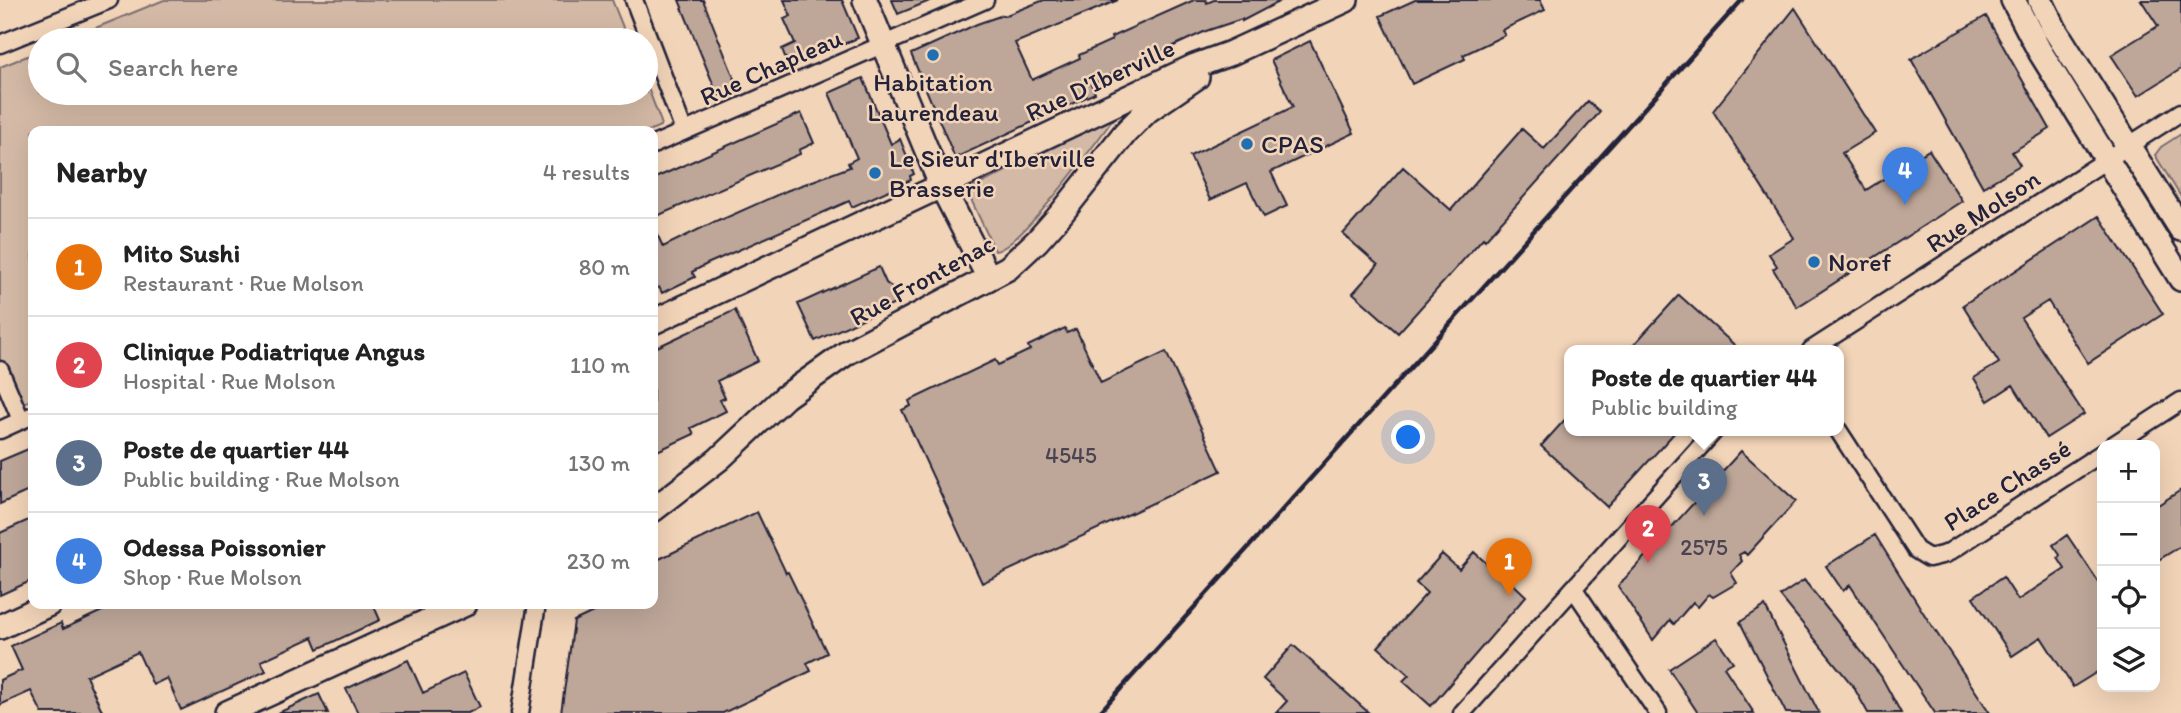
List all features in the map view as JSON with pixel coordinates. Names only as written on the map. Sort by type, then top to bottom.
[{"type":"main road","points":[[865,0],[941,185],[989,278]]},
{"type":"main road","name":"Rue D'Iberville","points":[[658,320],[1195,66],[1231,54],[1346,0]]},
{"type":"main road","points":[[2013,0],[2039,50],[2181,279]]},
{"type":"main road","points":[[2040,0],[2055,30],[2181,229]]},
{"type":"main road","name":"Rue Frontenac","points":[[658,506],[719,459],[785,397],[837,360],[1008,268],[1037,241],[1125,133],[1147,111],[1231,54]]},
{"type":"main road","points":[[0,627],[38,609]]},
{"type":"main road","points":[[227,713],[454,609]]},
{"type":"street","points":[[40,28],[109,0]]},
{"type":"street","points":[[634,0],[645,28]]},
{"type":"street","name":"Rue Chapleau","points":[[658,143],[985,0]]},
{"type":"street","points":[[0,44],[28,33]]},
{"type":"street","points":[[658,63],[684,131]]},
{"type":"street","name":"Rue Molson","points":[[1819,345],[2181,112]]},
{"type":"street","points":[[0,370],[27,418],[0,430]]},
{"type":"street","name":"Place Chassé","points":[[2121,440],[2181,401]]},
{"type":"street","points":[[1462,713],[1710,436]]},
{"type":"street","name":"Place Chassé","points":[[1842,436],[1916,550],[1929,558],[1946,554],[2097,456]]},
{"type":"street","points":[[1574,589],[1658,713]]},
{"type":"street","points":[[520,713],[536,609]]},
{"type":"shaded area","points":[[164,0],[612,0],[623,28],[95,28]]},
{"type":"shaded area","points":[[28,56],[28,105],[654,105],[661,122],[658,127],[28,126],[28,401],[19,405],[0,362],[0,67]]},
{"type":"shaded area","points":[[1117,114],[1040,213],[1007,246],[995,251],[969,190]]},
{"type":"shaded area","points":[[2181,134],[2181,197],[2155,155],[2161,147]]},
{"type":"building","points":[[679,0],[703,0],[738,88],[718,96]]},
{"type":"building","points":[[784,0],[842,0],[858,38],[789,67],[782,49],[795,43],[784,19],[791,16]]},
{"type":"building","points":[[892,0],[932,0],[898,14]]},
{"type":"building","points":[[1044,0],[1118,0],[1015,43],[1032,80],[1080,58],[1079,55],[1112,40],[1111,37],[1194,0],[1206,0],[1207,3],[1214,0],[1282,0],[1242,21],[1206,31],[1091,84],[1095,93],[955,158],[911,54],[977,24]]},
{"type":"building","points":[[1415,0],[1540,0],[1545,10],[1502,30],[1505,35],[1463,55],[1465,59],[1412,84],[1380,16]]},
{"type":"building","points":[[2141,0],[2181,0],[2181,69],[2138,96],[2111,55],[2158,26]]},
{"type":"building","points":[[1795,8],[1875,133],[1842,153],[1866,190],[1929,150],[1962,201],[1797,307],[1773,269],[1777,266],[1769,254],[1794,238],[1713,111]]},
{"type":"building","points":[[1986,16],[2050,129],[2012,152],[2020,165],[1983,187],[1911,59]]},
{"type":"building","points":[[1310,41],[1354,133],[1271,172],[1287,206],[1264,217],[1247,183],[1210,200],[1190,156],[1293,107],[1271,60]]},
{"type":"building","points":[[863,78],[891,144],[900,139],[914,174],[910,176],[911,180],[852,207],[849,201],[707,264],[692,272],[695,277],[662,293],[658,288],[658,236],[663,247],[720,219],[850,167],[848,163],[857,158],[829,93]]},
{"type":"building","points":[[1588,101],[1600,112],[1398,333],[1353,293],[1378,265],[1343,234],[1403,167],[1451,210],[1522,129],[1544,149]]},
{"type":"building","points":[[801,113],[814,143],[799,150],[800,154],[658,216],[658,177]]},
{"type":"building","points":[[2099,216],[2163,314],[2088,363],[2048,301],[2021,318],[2084,414],[2046,438],[2013,385],[1988,401],[1974,378],[1999,363],[1963,305]]},
{"type":"building","points":[[879,267],[886,283],[894,289],[899,302],[815,341],[798,304]]},
{"type":"building","points":[[1679,295],[1734,345],[1634,345]]},
{"type":"building","points":[[735,310],[758,361],[717,381],[725,398],[720,400],[726,411],[691,428],[694,434],[658,451],[658,347]]},
{"type":"building","points":[[1065,328],[1067,333],[1076,329],[1101,383],[1166,352],[1221,471],[982,583],[902,410],[911,406],[909,401],[995,360],[998,365],[1030,350],[1028,346]]},
{"type":"building","points":[[1564,421],[1564,436],[1672,436],[1607,507],[1541,446]]},
{"type":"building","points":[[28,449],[28,491],[0,504],[0,461]]},
{"type":"building","points":[[1741,451],[1796,501],[1747,555],[1744,552],[1739,555],[1742,561],[1731,573],[1737,583],[1713,597],[1709,594],[1698,607],[1693,602],[1674,624],[1670,620],[1653,640],[1618,586]]},
{"type":"building","points":[[2181,490],[2181,546],[2160,559],[2160,504]]},
{"type":"building","points":[[757,512],[827,653],[807,663],[811,671],[723,713],[561,713],[574,621],[599,609],[658,609],[658,560]]},
{"type":"building","points":[[28,520],[28,582],[0,595],[0,533]]},
{"type":"building","points":[[1875,535],[1990,713],[1935,713],[1850,585],[1843,591],[1826,566]]},
{"type":"building","points":[[2067,535],[2097,580],[2097,672],[2073,687],[2041,637],[2012,656],[1973,597],[2003,577],[2018,600],[2065,569],[2053,545]]},
{"type":"building","points":[[1474,552],[1495,571],[1504,561],[1511,571],[1506,577],[1526,596],[1431,706],[1403,681],[1409,675],[1378,647],[1427,593],[1416,583],[1442,554],[1459,569]]},
{"type":"building","points":[[1804,580],[1881,676],[1901,713],[1868,713],[1853,686],[1780,596]]},
{"type":"building","points":[[1765,606],[1819,713],[1786,713],[1740,622]]},
{"type":"building","points":[[106,609],[375,609],[380,620],[318,649],[313,637],[261,661],[266,671],[181,710],[167,678],[153,685],[138,652],[86,676],[103,713],[42,713],[31,691],[0,705],[0,680],[22,670],[11,646],[61,623],[63,629]]},
{"type":"building","points":[[1716,638],[1733,662],[1724,667],[1754,713],[1698,713],[1669,669]]},
{"type":"building","points":[[1293,645],[1369,713],[1276,713],[1287,701],[1263,679]]},
{"type":"building","points":[[408,660],[423,693],[464,673],[480,707],[468,713],[358,713],[346,689]]},
{"type":"building","points":[[319,694],[328,713],[278,713]]},
{"type":"railway","points":[[1099,713],[1742,0]]},
{"type":"place","name":"Habitation Laurendeau","points":[[933,55]]},
{"type":"place","name":"CPAS","points":[[1247,144]]},
{"type":"place","name":"Le Sieur d'Iberville Brasserie","points":[[875,173]]},
{"type":"place","name":"Odessa Poissonier","points":[[1905,205]]},
{"type":"place","name":"Noref","points":[[1814,262]]},
{"type":"place","name":"Poste de quartier 44","points":[[1704,516]]},
{"type":"place","name":"Clinique Podiatrique Angus","points":[[1648,563]]},
{"type":"place","name":"Mito Sushi","points":[[1509,596]]}]
